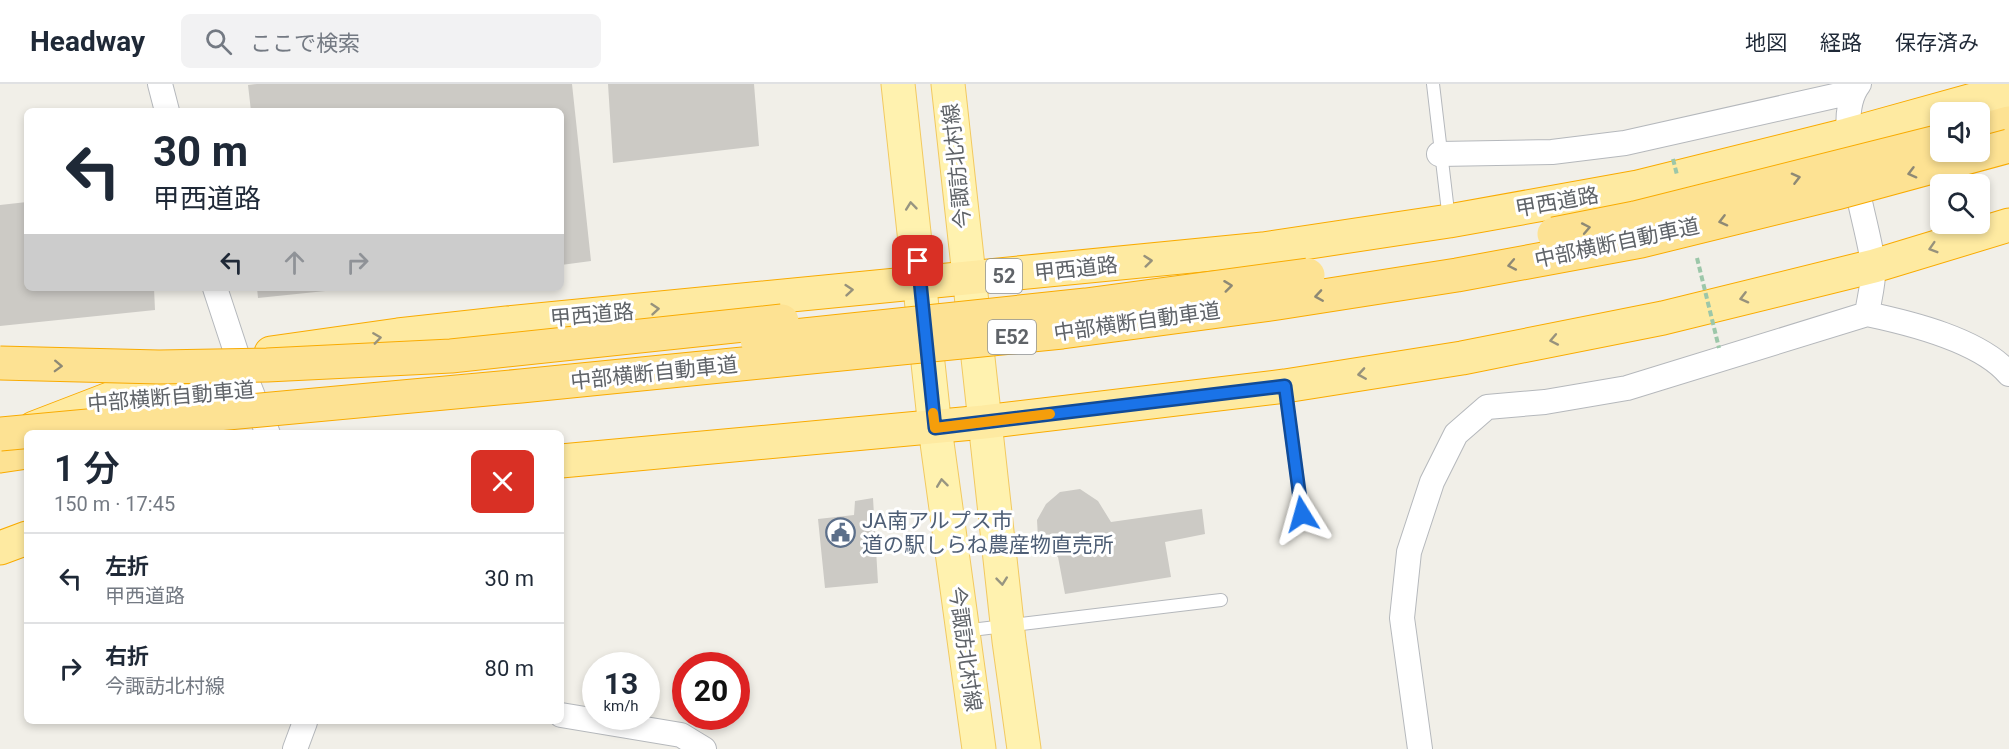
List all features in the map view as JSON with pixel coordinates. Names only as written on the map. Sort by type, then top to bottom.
[{"type":"highway","name":"甲西道路","points":[[32,430],[75,411],[180,373],[238,358],[507,323],[1263,249],[1449,221],[1638,187],[1847,135],[2009,90]]},
{"type":"highway","points":[[1990,128],[2009,123]]},
{"type":"highway","name":"中部横断自動車道","points":[[0,413],[516,366],[1086,304],[1449,255],[1635,218],[1930,144]]},
{"type":"highway","name":"中部横断自動車道","points":[[43,430],[1062,332],[1446,277],[1641,241],[1836,194],[2009,146]]},
{"type":"highway","points":[[564,461],[935,428],[1285,386],[1462,358],[1663,318],[1874,266],[2009,225]]},
{"type":"highway","points":[[0,363],[159,367],[267,365],[429,357],[883,310],[1086,304]]},
{"type":"highway","points":[[191,430],[481,389]]},
{"type":"highway","name":"中部横断自動車道","points":[[0,434],[24,432]]},
{"type":"highway","name":"甲西道路","points":[[0,444],[24,433]]},
{"type":"highway","points":[[0,456],[24,452]]},
{"type":"highway","points":[[0,548],[24,539]]},
{"type":"main road","name":"今諏訪北村線","points":[[898,84],[935,428],[979,749]]},
{"type":"main road","name":"今諏訪北村線","points":[[948,84],[1007,626],[1024,749]]},
{"type":"street","points":[[160,84],[166,108]]},
{"type":"street","points":[[1439,154],[1552,152],[1624,142],[1856,88],[1847,135],[1874,266],[1867,314]]},
{"type":"street","points":[[216,291],[238,358],[266,430]]},
{"type":"street","points":[[1420,749],[1402,618],[1409,552],[1432,482],[1456,434],[1487,407],[1545,402],[1628,388],[1867,314],[1951,337],[2000,363],[2009,374]]},
{"type":"street","points":[[564,716],[681,735],[704,749]]},
{"type":"street","points":[[296,749],[304,724]]},
{"type":"lane","points":[[1432,84],[1449,221]]},
{"type":"lane","points":[[1285,386],[1302,514]]},
{"type":"lane","points":[[962,631],[1221,600]]},
{"type":"building","points":[[572,84],[591,261],[564,265],[564,108],[251,108],[248,85]]},
{"type":"building","points":[[608,84],[754,84],[759,146],[613,163]]},
{"type":"building","points":[[24,202],[24,291],[154,291],[155,310],[0,326],[0,205]]},
{"type":"building","points":[[257,291],[325,291],[258,298]]},
{"type":"building","points":[[1080,489],[1098,501],[1111,522],[1202,509],[1205,534],[1165,542],[1171,577],[1065,594],[1058,557],[1046,551],[1038,539],[1037,520],[1046,504],[1060,492]]},
{"type":"building","points":[[873,498],[878,583],[825,588],[818,519],[854,515],[855,501]]},
{"type":"slow traffic","points":[[933,413],[935,428],[1050,414]]},
{"type":"place","name":"JA南アルプス市 道の駅しらね農産物直売所","points":[[841,533]]},
{"type":"route","points":[[918,261],[935,428],[1285,386],[1302,514]]}]
